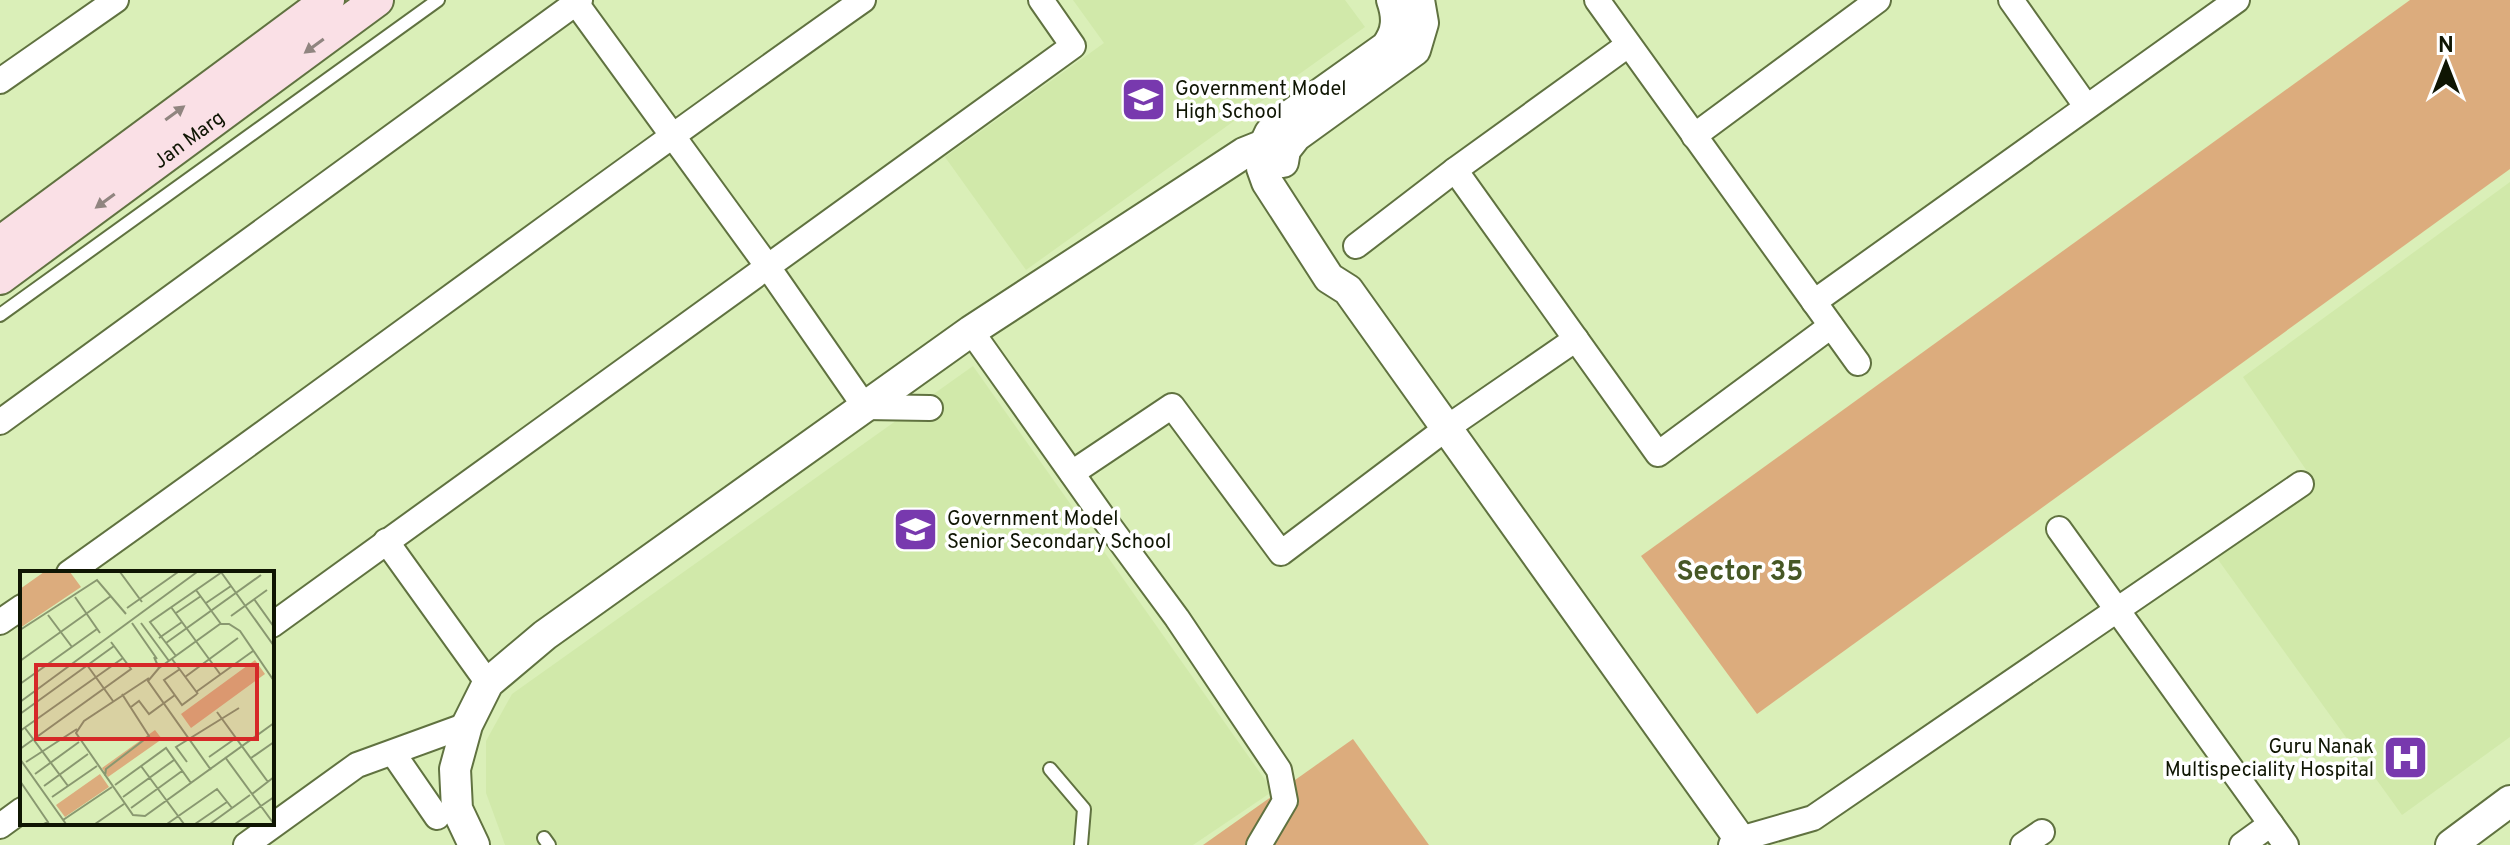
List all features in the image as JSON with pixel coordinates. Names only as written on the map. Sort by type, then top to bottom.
[{"type":"main road","name":"Jan Marg","points":[[0,243],[328,0]]},
{"type":"main road","name":"Jan Marg","points":[[0,278],[377,0]]},
{"type":"street","points":[[0,81],[116,0]]},
{"type":"street","points":[[72,571],[293,413],[672,134],[863,0]]},
{"type":"street","points":[[274,624],[1073,46],[1041,0]]},
{"type":"street","points":[[1392,0],[1397,17],[1396,31]]},
{"type":"street","points":[[1597,0],[1858,363]]},
{"type":"street","points":[[1694,136],[1878,0]]},
{"type":"street","points":[[2011,0],[2086,106]]},
{"type":"street","points":[[1814,302],[2237,0]]},
{"type":"street","points":[[0,422],[578,2],[865,407]]},
{"type":"street","points":[[1428,5],[1396,31],[1386,47],[1278,124],[1274,148],[1262,168],[1267,182],[1329,278],[1348,290],[1448,427],[1738,843],[1813,818],[2301,484]]},
{"type":"street","points":[[474,845],[457,809],[455,769],[467,725],[488,683],[545,635],[971,331],[1244,153],[1274,148],[1296,136],[1415,50],[1428,5]]},
{"type":"street","points":[[1356,246],[1628,45]]},
{"type":"street","points":[[1455,170],[1658,454],[1831,326]]},
{"type":"street","points":[[971,331],[1177,618],[1279,770],[1285,801],[1259,845]]},
{"type":"street","points":[[1072,473],[1172,406],[1281,553],[1448,427],[1576,339]]},
{"type":"street","points":[[865,407],[930,408]]},
{"type":"street","points":[[2059,529],[2286,845]]},
{"type":"street","points":[[386,541],[488,683]]},
{"type":"street","points":[[0,622],[20,608]]},
{"type":"street","points":[[274,825],[357,765],[467,725]]},
{"type":"street","points":[[393,753],[437,817]]},
{"type":"street","points":[[2451,845],[2510,801]]},
{"type":"street","points":[[0,826],[20,811]]},
{"type":"street","points":[[2242,845],[2271,824]]},
{"type":"street","points":[[246,845],[274,825]]},
{"type":"lane","points":[[0,315],[438,0]]},
{"type":"lane","points":[[1050,769],[1084,809],[1081,845]]},
{"type":"shaded area","name":"Government Model High School","points":[[1073,0],[1345,0],[1365,27],[1026,270],[945,157],[1104,43]]},
{"type":"shaded area","points":[[2410,0],[2510,0],[2510,169],[1757,714],[1641,556]]},
{"type":"shaded area","points":[[2510,182],[2510,737],[2402,815],[2214,554],[2315,483],[2243,377]]},
{"type":"shaded area","name":"Government Model Senior Secondary School","points":[[973,366],[1273,791],[1193,845],[505,845],[486,793],[486,741],[512,694]]},
{"type":"shaded area","points":[[1353,739],[1429,845],[1203,845]]},
{"type":"place","name":"Government Model High School","points":[[1144,100]]},
{"type":"place","name":"Government Model Senior Secondary School","points":[[916,530]]},
{"type":"place","name":"Guru Nanak Multispeciality Hospital","points":[[2405,757]]},
{"type":"district","name":"Sector 35","points":[[1740,570]]}]
